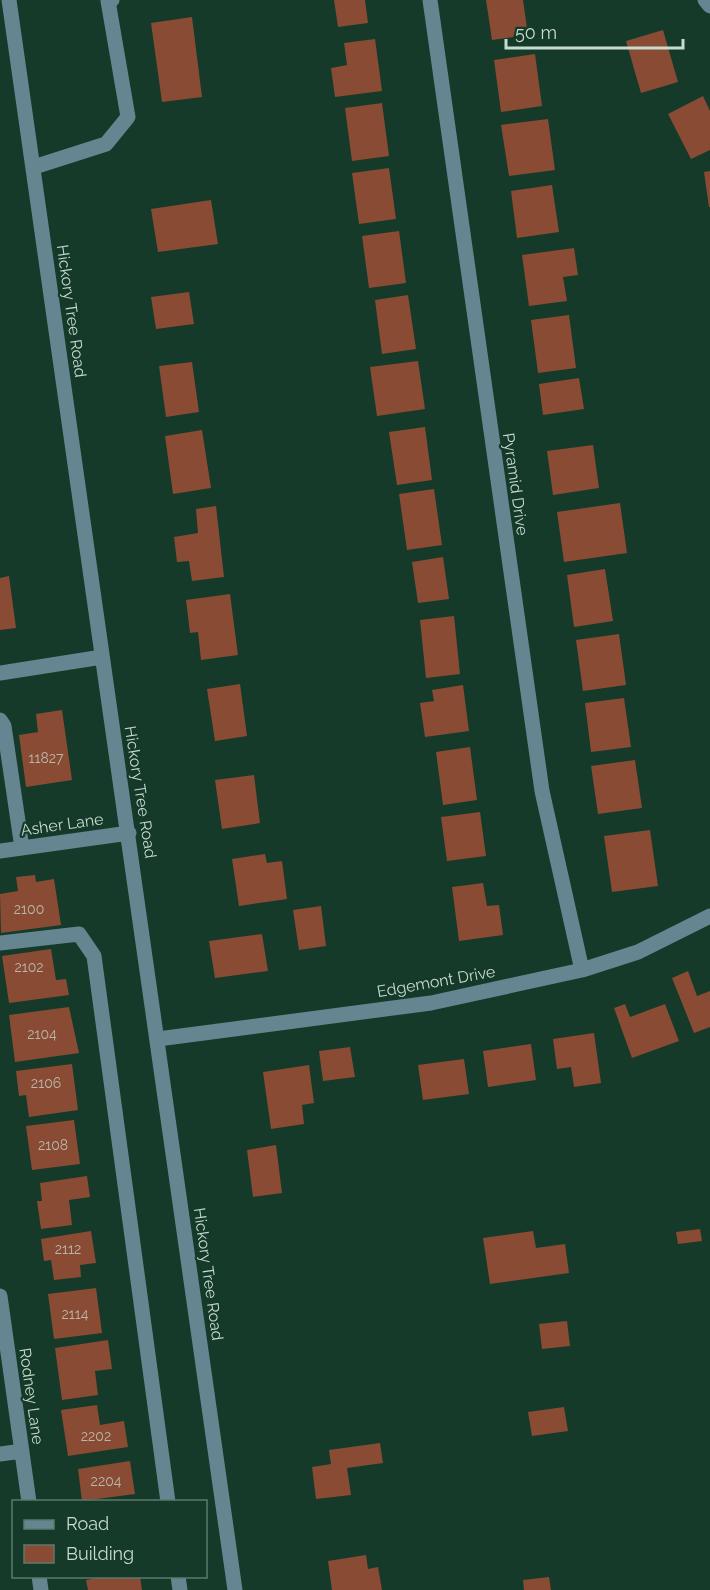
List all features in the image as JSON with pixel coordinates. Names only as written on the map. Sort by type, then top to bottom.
[{"type":"street","name":"Hickory Tree Road","points":[[9,0],[235,1590]]},
{"type":"street","points":[[34,167],[106,144],[128,117],[108,1],[112,0]]},
{"type":"street","name":"Pyramid Drive","points":[[430,0],[542,791],[582,970]]},
{"type":"street","points":[[705,0],[710,6]]},
{"type":"street","points":[[0,673],[102,657]]},
{"type":"street","points":[[0,720],[4,726],[22,848]]},
{"type":"street","name":"Asher Lane","points":[[0,851],[129,833]]},
{"type":"street","name":"Edgemont Drive","points":[[158,1039],[431,1003],[582,970],[638,952],[710,916]]},
{"type":"street","points":[[0,942],[79,934],[94,956],[168,1500]]},
{"type":"street","name":"Rodney Lane","points":[[1,1306],[29,1500]]},
{"type":"street","points":[[0,1454],[22,1451]]},
{"type":"building","points":[[334,0],[365,0],[368,23],[338,27]]},
{"type":"building","points":[[486,0],[523,0],[528,35],[492,40]]},
{"type":"building","points":[[192,17],[202,97],[162,102],[151,23]]},
{"type":"building","points":[[663,30],[678,82],[641,93],[626,41]]},
{"type":"building","points":[[375,39],[382,91],[335,97],[331,68],[347,65],[344,43]]},
{"type":"building","points":[[535,54],[542,106],[501,112],[494,60]]},
{"type":"building","points":[[703,96],[710,111],[710,150],[691,159],[668,114]]},
{"type":"building","points":[[382,103],[389,156],[352,161],[345,108]]},
{"type":"building","points":[[548,119],[555,170],[509,176],[501,125]]},
{"type":"building","points":[[389,168],[396,219],[359,224],[352,173]]},
{"type":"building","points":[[710,171],[710,207],[709,207],[704,172]]},
{"type":"building","points":[[552,185],[559,232],[517,238],[511,191]]},
{"type":"building","points":[[211,200],[218,244],[158,252],[151,209]]},
{"type":"building","points":[[399,231],[406,283],[369,288],[362,236]]},
{"type":"building","points":[[574,248],[578,275],[563,277],[567,301],[529,306],[522,255]]},
{"type":"building","points":[[189,292],[194,324],[156,329],[151,297]]},
{"type":"building","points":[[408,295],[416,349],[382,354],[375,300]]},
{"type":"building","points":[[569,315],[576,368],[538,373],[531,320]]},
{"type":"building","points":[[418,361],[425,409],[377,416],[370,367]]},
{"type":"building","points":[[192,362],[199,412],[166,417],[159,366]]},
{"type":"building","points":[[579,378],[584,409],[543,415],[539,384]]},
{"type":"building","points":[[425,427],[432,480],[397,485],[389,432]]},
{"type":"building","points":[[202,430],[211,488],[173,494],[165,436]]},
{"type":"building","points":[[593,445],[599,488],[553,495],[547,451]]},
{"type":"building","points":[[434,489],[442,545],[407,550],[399,494]]},
{"type":"building","points":[[620,503],[627,553],[564,562],[557,512]]},
{"type":"building","points":[[216,506],[224,577],[192,581],[189,561],[177,562],[174,537],[198,533],[196,509]]},
{"type":"building","points":[[443,557],[449,599],[418,603],[412,562]]},
{"type":"building","points":[[605,569],[613,621],[574,627],[567,575]]},
{"type":"building","points":[[9,576],[16,628],[0,630],[0,578]]},
{"type":"building","points":[[230,594],[238,655],[201,660],[198,632],[190,633],[186,600]]},
{"type":"building","points":[[454,616],[460,674],[426,678],[420,620]]},
{"type":"building","points":[[619,634],[626,685],[583,691],[576,640]]},
{"type":"building","points":[[240,684],[247,736],[215,741],[207,689]]},
{"type":"building","points":[[463,685],[469,731],[425,737],[420,703],[434,701],[432,690]]},
{"type":"building","points":[[624,698],[631,747],[591,752],[585,703]]},
{"type":"building","points":[[62,710],[72,780],[26,787],[19,735],[38,732],[36,714]]},
{"type":"building","points":[[470,747],[477,800],[443,805],[436,752]]},
{"type":"building","points":[[635,760],[642,808],[598,814],[591,766]]},
{"type":"building","points":[[254,775],[260,823],[222,829],[215,780]]},
{"type":"building","points":[[480,812],[486,856],[447,861],[441,817]]},
{"type":"building","points":[[650,830],[658,886],[612,892],[604,836]]},
{"type":"building","points":[[265,854],[267,863],[282,861],[287,899],[239,906],[232,859]]},
{"type":"building","points":[[35,875],[36,882],[54,879],[61,925],[1,933],[0,894],[18,891],[16,877]]},
{"type":"building","points":[[483,883],[487,906],[499,905],[503,935],[459,941],[452,887]]},
{"type":"building","points":[[321,906],[326,946],[299,950],[293,910]]},
{"type":"building","points":[[262,934],[268,971],[215,978],[209,941]]},
{"type":"building","points":[[51,949],[56,980],[66,979],[69,995],[9,1003],[2,956]]},
{"type":"building","points":[[688,971],[697,996],[710,991],[710,1027],[694,1033],[672,978]]},
{"type":"building","points":[[625,1004],[630,1017],[665,1004],[679,1041],[632,1058],[614,1008]]},
{"type":"building","points":[[69,1007],[79,1053],[15,1062],[9,1015]]},
{"type":"building","points":[[594,1033],[601,1083],[574,1087],[571,1067],[557,1069],[553,1039]]},
{"type":"building","points":[[531,1044],[536,1080],[488,1087],[483,1051]]},
{"type":"building","points":[[350,1047],[355,1077],[323,1081],[319,1051]]},
{"type":"building","points":[[464,1059],[469,1094],[423,1100],[418,1065]]},
{"type":"building","points":[[72,1064],[78,1110],[29,1117],[26,1095],[19,1096],[16,1071]]},
{"type":"building","points":[[309,1065],[314,1103],[302,1105],[304,1124],[271,1129],[263,1072]]},
{"type":"building","points":[[74,1120],[80,1164],[32,1170],[26,1126]]},
{"type":"building","points":[[276,1145],[282,1193],[253,1197],[247,1150]]},
{"type":"building","points":[[87,1176],[90,1197],[69,1200],[72,1225],[41,1229],[37,1201],[42,1201],[40,1183]]},
{"type":"building","points":[[700,1229],[702,1241],[678,1244],[676,1232]]},
{"type":"building","points":[[91,1231],[96,1263],[80,1265],[81,1277],[54,1280],[51,1260],[44,1261],[41,1239]]},
{"type":"building","points":[[533,1231],[536,1248],[565,1244],[569,1273],[490,1284],[483,1238]]},
{"type":"building","points":[[96,1288],[102,1333],[54,1339],[48,1294]]},
{"type":"building","points":[[567,1321],[570,1346],[542,1349],[539,1324]]},
{"type":"building","points":[[108,1340],[112,1369],[95,1371],[98,1395],[62,1400],[55,1348]]},
{"type":"building","points":[[97,1405],[100,1425],[124,1421],[128,1447],[68,1456],[61,1410]]},
{"type":"building","points":[[564,1407],[568,1431],[532,1436],[528,1412]]},
{"type":"building","points":[[380,1443],[383,1463],[347,1468],[351,1495],[316,1499],[312,1467],[331,1464],[329,1450]]},
{"type":"building","points":[[130,1461],[135,1494],[82,1500],[78,1469]]},
{"type":"building","points":[[366,1555],[368,1569],[378,1567],[382,1590],[332,1590],[328,1561]]},
{"type":"building","points":[[549,1577],[551,1590],[524,1590],[523,1580]]},
{"type":"building","points":[[140,1578],[142,1590],[88,1590],[86,1580]]}]
